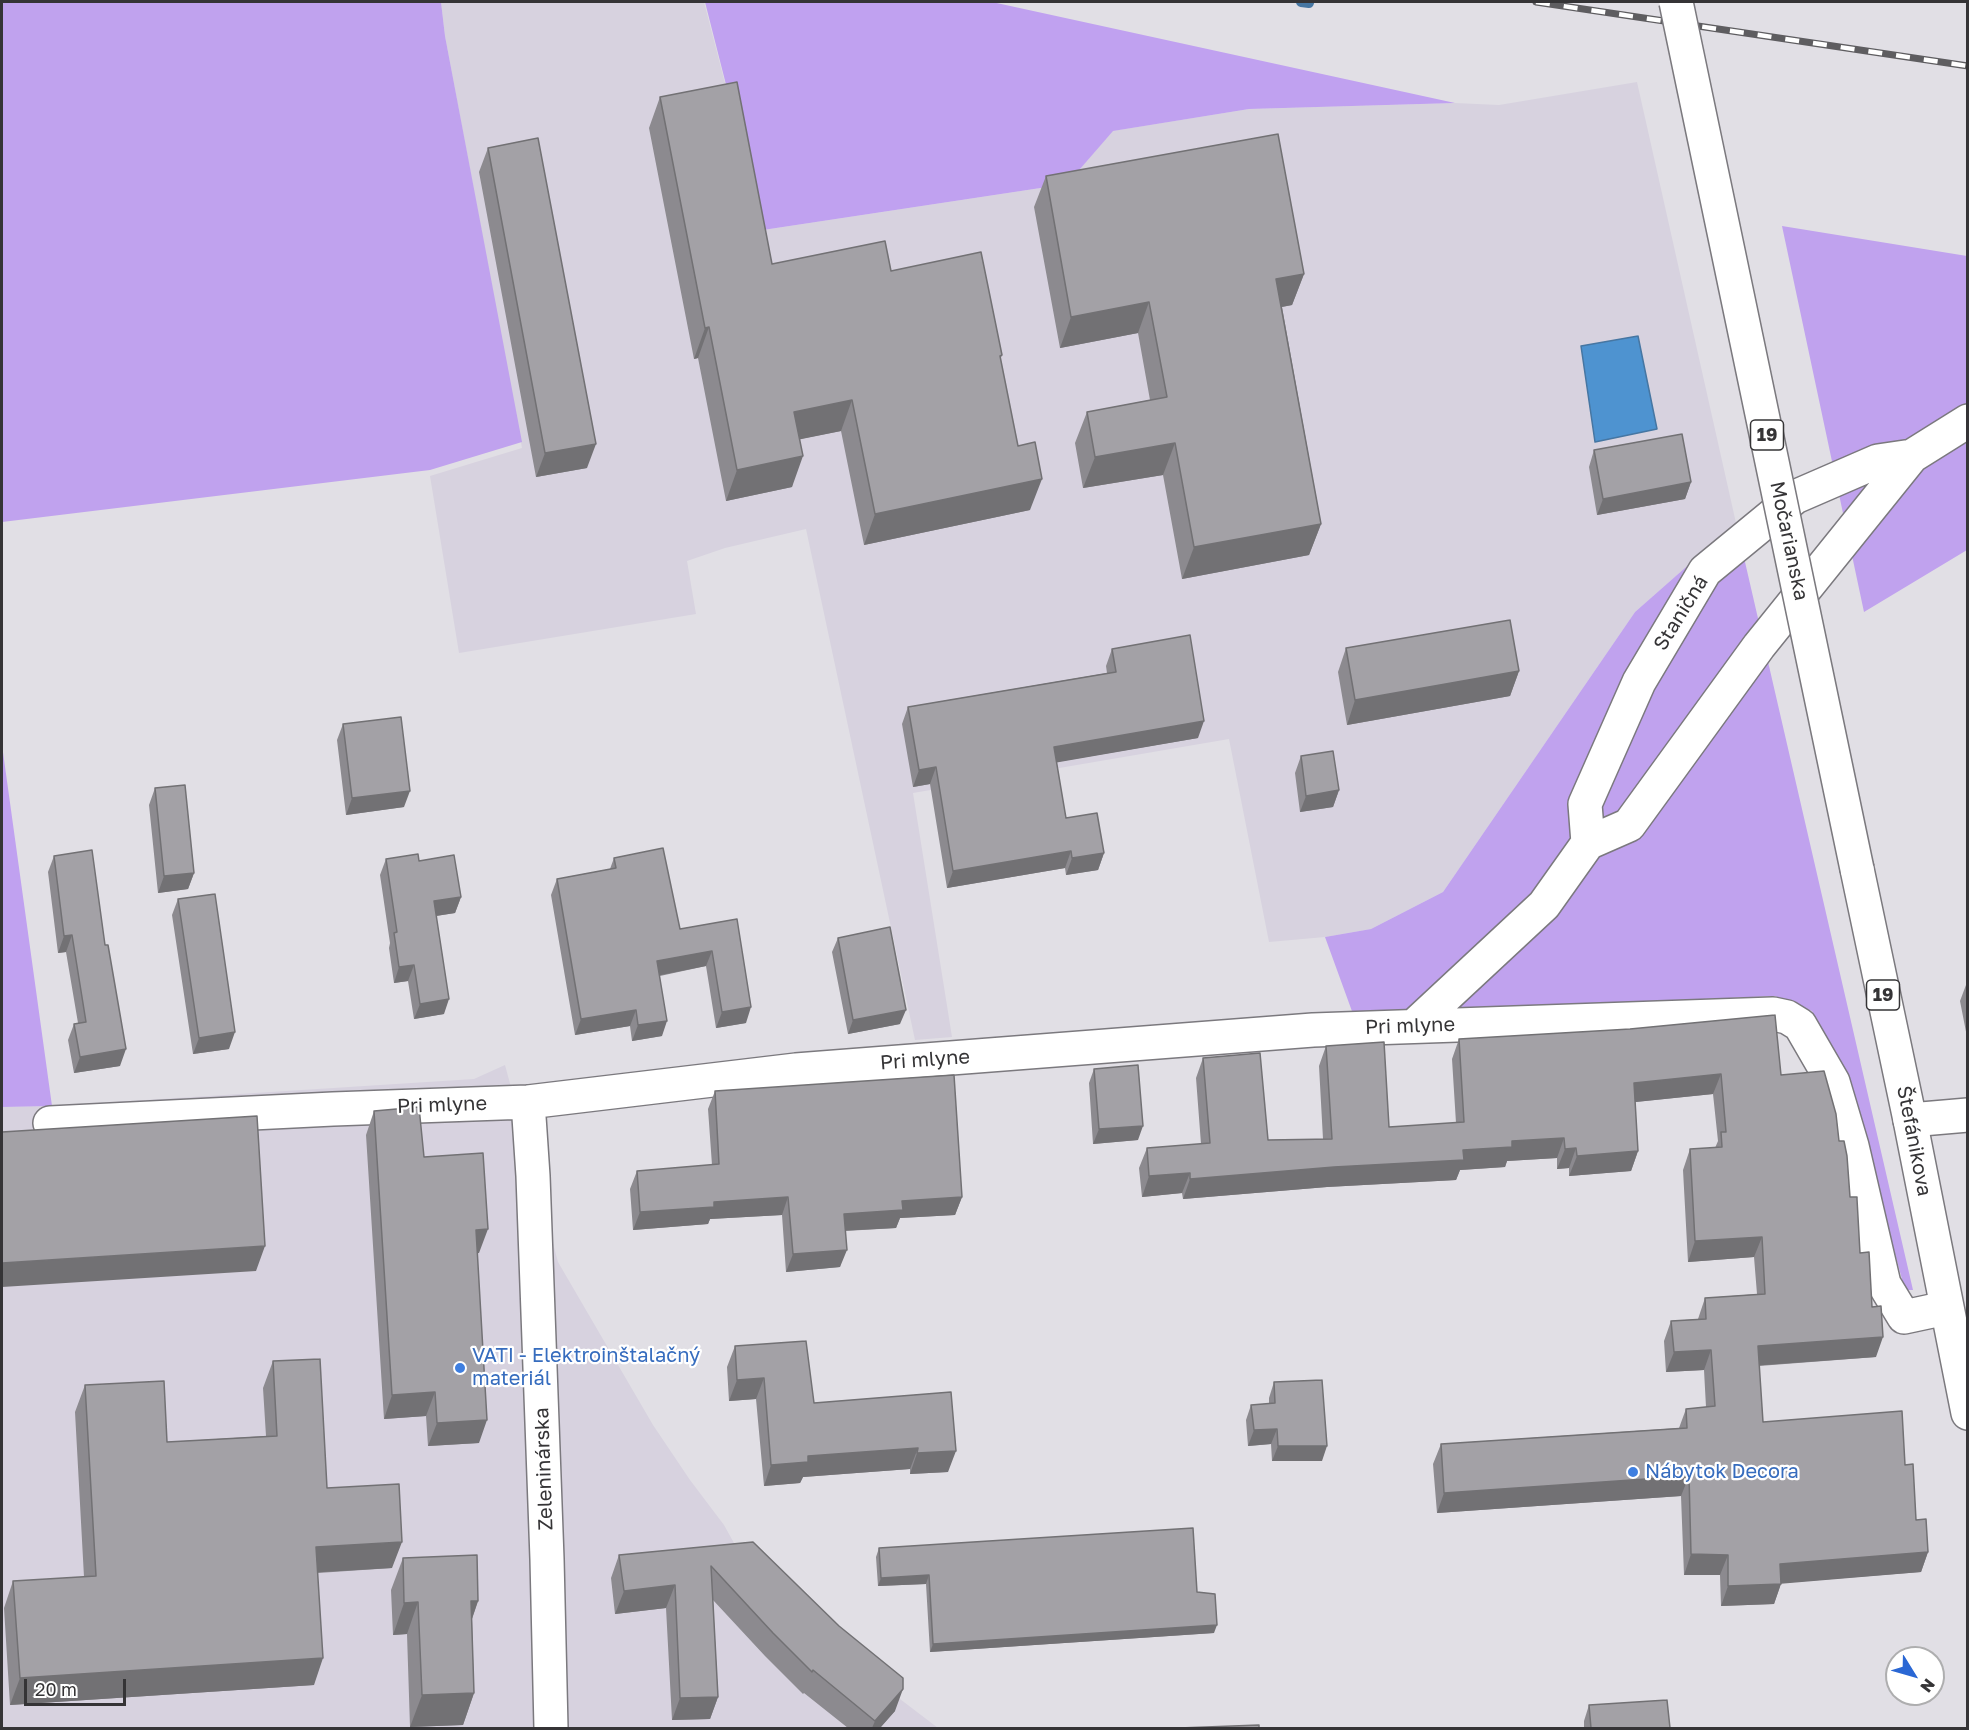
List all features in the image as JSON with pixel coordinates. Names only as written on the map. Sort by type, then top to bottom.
[{"type":"street","name":"Močarianska","points":[[1676,2],[1857,869]]},
{"type":"street","name":"Staničná","points":[[1912,456],[1878,461],[1796,497],[1706,571],[1639,682],[1585,804],[1588,843],[1629,825],[1759,646],[1912,456],[1968,421]]},
{"type":"street","points":[[1414,1026],[1544,904],[1588,843]]},
{"type":"street","name":"Štefánikova","points":[[1857,869],[1968,1413]]},
{"type":"street","name":"Pri mlyne","points":[[50,1123],[528,1102],[796,1070],[1313,1030],[1773,1014],[1787,1017],[1800,1025],[1833,1082],[1852,1146],[1884,1284],[1904,1317],[1946,1308]]},
{"type":"street","name":"Zeleninárska","points":[[528,1102],[533,1176],[551,1728]]},
{"type":"street","points":[[1910,1120],[1968,1115]]},
{"type":"shaded area","points":[[2,2],[441,2],[445,36],[522,442],[430,470],[2,522]]},
{"type":"shaded area","points":[[441,2],[704,2],[763,230],[1067,184],[1112,131],[1249,109],[1455,103],[1499,105],[1637,82],[1736,523],[1635,612],[1443,892],[1371,929],[1325,937],[1269,942],[1229,739],[913,793],[952,1037],[915,1040],[806,529],[725,548],[687,561],[696,614],[459,653],[430,476],[522,448],[445,36]]},
{"type":"shaded area","points":[[705,2],[992,2],[1455,103],[1249,109],[1113,131],[1067,184],[763,230]]},
{"type":"shaded area","points":[[1782,226],[1967,256],[1967,550],[1864,612]]},
{"type":"shaded area","points":[[1736,523],[1913,1290],[1905,1290],[1846,1077],[1812,1011],[1775,996],[1353,1014],[1325,937],[1371,929],[1443,892],[1635,612]]},
{"type":"shaded area","points":[[2,745],[52,1106],[2,1107]]},
{"type":"shaded area","points":[[505,1065],[558,1262],[653,1425],[724,1525],[739,1552],[841,1654],[938,1728],[2,1728],[2,1107],[52,1106],[474,1079]]},
{"type":"water","points":[[1638,336],[1657,429],[1595,442],[1581,346]]},
{"type":"building","points":[[737,82],[772,264],[885,241],[891,271],[981,252],[1018,446],[1035,442],[1042,479],[875,514],[852,400],[794,412],[803,456],[737,470],[709,327],[705,328],[660,97]]},
{"type":"building","points":[[1278,134],[1304,274],[1276,279],[1321,524],[1194,547],[1175,443],[1095,457],[1087,412],[1167,397],[1149,302],[1071,317],[1046,176]]},
{"type":"building","points":[[538,138],[596,444],[545,453],[488,148]]},
{"type":"building","points":[[1682,434],[1691,482],[1603,499],[1594,450]]},
{"type":"building","points":[[1510,620],[1519,671],[1355,700],[1346,648]]},
{"type":"building","points":[[1190,635],[1204,721],[1054,747],[1066,818],[1097,813],[1104,853],[1072,858],[1071,851],[953,871],[936,767],[919,770],[908,707],[1116,672],[1112,649]]},
{"type":"building","points":[[401,717],[410,791],[352,798],[343,724]]},
{"type":"building","points":[[1333,751],[1339,790],[1306,796],[1301,756]]},
{"type":"building","points":[[185,785],[194,873],[164,876],[155,788]]},
{"type":"building","points":[[663,848],[680,929],[737,919],[751,1007],[722,1012],[712,951],[657,961],[667,1021],[638,1025],[636,1010],[581,1019],[557,879],[616,868],[614,858]]},
{"type":"building","points":[[92,850],[105,945],[108,945],[126,1049],[80,1057],[74,1024],[86,1022],[72,935],[64,936],[54,856]]},
{"type":"building","points":[[418,854],[419,861],[454,855],[461,897],[434,901],[449,999],[420,1004],[414,965],[399,967],[394,933],[397,932],[386,859]]},
{"type":"building","points":[[215,894],[235,1032],[199,1038],[178,899]]},
{"type":"building","points":[[890,927],[906,1010],[853,1020],[838,938]]},
{"type":"building","points":[[1775,1015],[1781,1075],[1824,1071],[1836,1114],[1839,1141],[1844,1141],[1850,1197],[1857,1197],[1860,1253],[1869,1252],[1872,1307],[1881,1306],[1883,1337],[1758,1346],[1763,1422],[1902,1411],[1905,1465],[1913,1464],[1916,1520],[1926,1519],[1928,1552],[1780,1564],[1781,1584],[1728,1586],[1728,1555],[1691,1554],[1689,1476],[1444,1493],[1441,1444],[1687,1428],[1686,1409],[1715,1406],[1711,1350],[1674,1352],[1671,1321],[1706,1319],[1705,1298],[1765,1294],[1762,1237],[1695,1241],[1690,1149],[1722,1147],[1721,1132],[1726,1132],[1721,1074],[1634,1083],[1638,1151],[1577,1156],[1576,1148],[1565,1149],[1564,1138],[1512,1141],[1512,1147],[1463,1150],[1464,1160],[1334,1167],[1190,1179],[1190,1173],[1149,1176],[1147,1148],[1210,1143],[1203,1058],[1260,1053],[1268,1140],[1332,1139],[1326,1046],[1384,1042],[1389,1127],[1464,1122],[1459,1039],[1630,1029]]},
{"type":"building","points":[[1138,1065],[1143,1126],[1099,1129],[1094,1069]]},
{"type":"building","points":[[954,1075],[962,1197],[902,1201],[903,1210],[844,1214],[847,1250],[793,1254],[788,1197],[714,1202],[714,1207],[640,1212],[637,1171],[719,1164],[715,1091]]},
{"type":"building","points":[[419,1107],[424,1157],[483,1153],[488,1229],[476,1230],[487,1420],[437,1423],[435,1392],[392,1395],[374,1111]]},
{"type":"building","points":[[257,1116],[265,1246],[2,1263],[2,1132]]},
{"type":"building","points":[[806,1341],[814,1403],[951,1392],[956,1451],[917,1453],[918,1448],[808,1456],[808,1462],[771,1465],[764,1378],[737,1380],[735,1346]]},
{"type":"building","points":[[320,1359],[327,1488],[399,1484],[402,1542],[316,1547],[323,1658],[20,1678],[13,1581],[96,1576],[85,1385],[164,1381],[167,1442],[277,1436],[273,1361]]},
{"type":"building","points":[[1322,1380],[1327,1446],[1278,1446],[1277,1429],[1254,1430],[1251,1405],[1275,1403],[1274,1382]]},
{"type":"building","points":[[1193,1528],[1197,1592],[1215,1594],[1217,1625],[933,1644],[929,1575],[881,1578],[879,1548]]},
{"type":"building","points":[[753,1542],[839,1626],[903,1678],[903,1689],[875,1721],[813,1670],[812,1672],[711,1566],[718,1697],[680,1698],[675,1585],[624,1591],[619,1555]]},
{"type":"building","points":[[477,1555],[478,1601],[471,1601],[474,1693],[422,1695],[418,1602],[404,1603],[403,1558]]},
{"type":"building","points":[[1667,1700],[1670,1728],[1591,1728],[1589,1705]]},
{"type":"building","points":[[1259,1725],[1259,1728],[1179,1728]]},
{"type":"waterway","points":[[1301,2],[1309,3]]},
{"type":"railway","points":[[1536,2],[1968,66]]},
{"type":"place","name":"VATI - Elektroinštalačný materiál","points":[[460,1368]]},
{"type":"place","name":"Nábytok Decora","points":[[1633,1472]]}]
